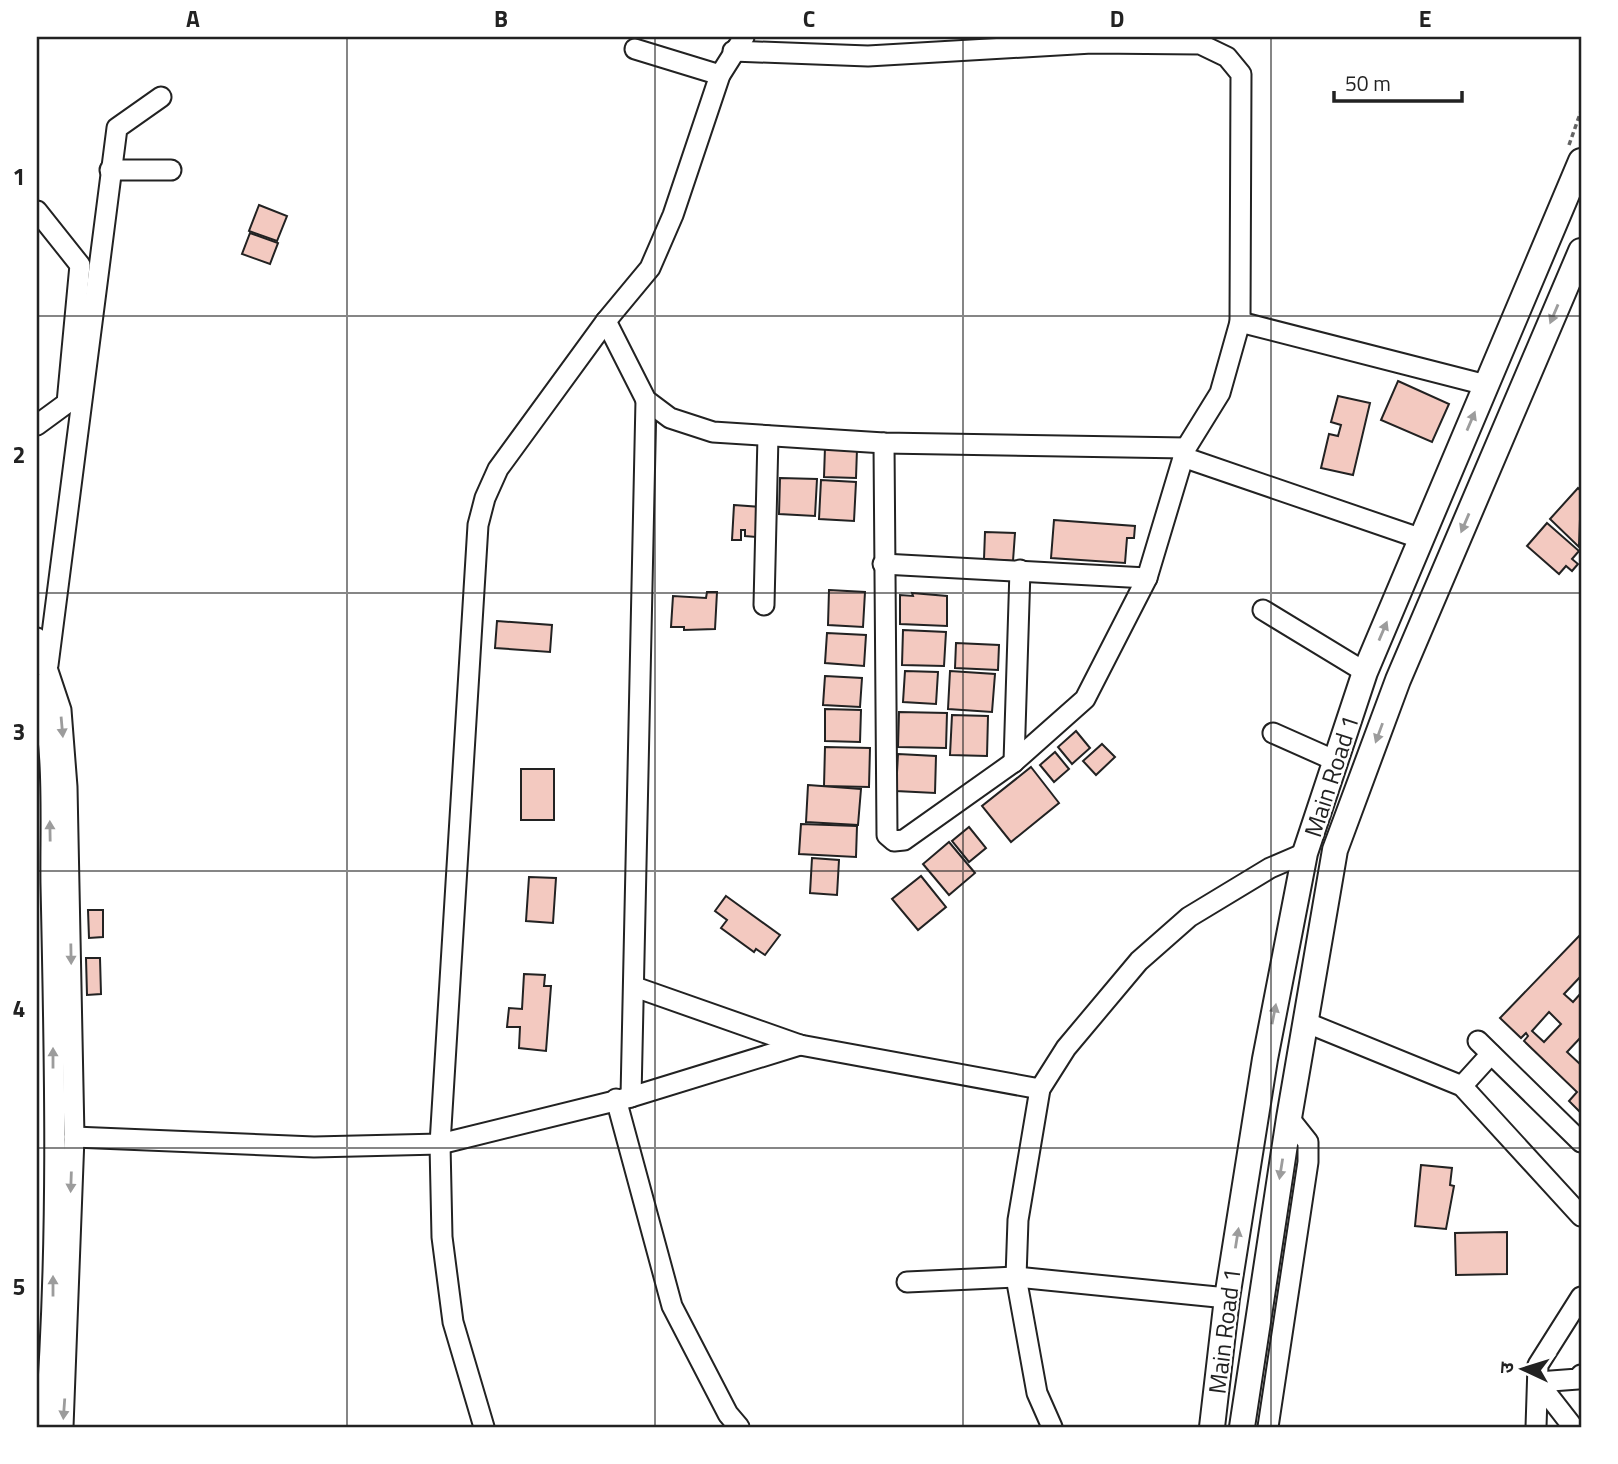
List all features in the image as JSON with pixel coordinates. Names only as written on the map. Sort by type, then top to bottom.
[{"type":"main road","name":"Main Road 1","points":[[1212,1427],[1227,1297],[1265,1059],[1305,853],[1365,672],[1581,161]]},
{"type":"main road","name":"Main Road 1","points":[[1242,1427],[1289,1118],[1335,850],[1398,680],[1581,251]]},
{"type":"street","points":[[484,1427],[453,1322],[442,1237],[440,1144],[478,525],[485,498],[498,469],[606,321],[650,268],[673,215],[720,75],[738,44],[868,56],[1092,43],[1199,44],[1227,57],[1241,74],[1240,322],[1220,393],[1185,453],[1147,578],[1085,699],[1014,762],[904,840],[894,841],[887,835],[884,443]]},
{"type":"street","points":[[635,49],[720,75]]},
{"type":"street","points":[[63,1427],[74,1137],[67,787],[61,710],[42,685],[117,128],[161,97]]},
{"type":"street","points":[[110,170],[171,170]]},
{"type":"street","points":[[37,211],[79,265],[67,403],[37,425]]},
{"type":"street","points":[[606,321],[646,400],[670,418],[713,432],[884,443],[1185,453],[1422,539]]},
{"type":"street","points":[[1240,322],[1486,385]]},
{"type":"street","points":[[646,400],[635,987],[623,1098],[672,1306],[728,1414],[739,1427]]},
{"type":"street","points":[[764,605],[768,436]]},
{"type":"street","points":[[883,564],[1147,578]]},
{"type":"street","points":[[1014,762],[1020,570]]},
{"type":"street","points":[[1263,610],[1365,672]]},
{"type":"street","points":[[37,638],[48,769],[54,990],[52,1336],[46,1427]]},
{"type":"street","points":[[1273,733],[1336,761]]},
{"type":"street","points":[[1052,1427],[1037,1393],[1016,1277],[1018,1220],[1040,1089],[1066,1048],[1139,961],[1189,917],[1270,868],[1305,853]]},
{"type":"street","points":[[635,987],[800,1045],[1040,1089]]},
{"type":"street","points":[[1305,1022],[1462,1086],[1581,1216]]},
{"type":"street","points":[[74,1137],[314,1147],[440,1144],[623,1098],[800,1045]]},
{"type":"street","points":[[1462,1086],[1485,1048],[1581,1142]]},
{"type":"street","points":[[1268,1427],[1308,1162],[1308,1142],[1289,1118]]},
{"type":"street","points":[[907,1282],[1016,1277],[1227,1297]]},
{"type":"street","points":[[1536,1427],[1538,1365],[1581,1297]]},
{"type":"street","points":[[1538,1382],[1578,1380],[1581,1375]]},
{"type":"street","points":[[1538,1382],[1573,1427]]},
{"type":"building","points":[[259,205],[287,216],[277,241],[249,231]]},
{"type":"building","points":[[250,233],[278,243],[270,264],[242,254]]},
{"type":"building","points":[[1398,381],[1449,404],[1432,442],[1381,420]]},
{"type":"building","points":[[1338,396],[1370,403],[1353,475],[1321,468],[1329,434],[1338,436],[1341,425],[1331,422]]},
{"type":"building","points":[[825,447],[857,449],[856,478],[824,477]]},
{"type":"building","points":[[780,478],[817,479],[815,516],[779,514]]},
{"type":"building","points":[[821,480],[856,482],[854,521],[819,519]]},
{"type":"building","points":[[1578,488],[1581,491],[1579,547],[1550,519]]},
{"type":"building","points":[[734,505],[761,507],[756,537],[745,536],[745,530],[741,530],[741,540],[732,540]]},
{"type":"building","points":[[1054,520],[1135,526],[1134,538],[1127,538],[1125,563],[1051,558]]},
{"type":"building","points":[[1547,523],[1579,551],[1572,559],[1578,564],[1572,571],[1566,566],[1559,574],[1527,546]]},
{"type":"building","points":[[985,532],[1015,533],[1013,561],[984,559]]},
{"type":"building","points":[[829,590],[865,592],[863,627],[828,625]]},
{"type":"building","points":[[707,592],[717,592],[715,629],[684,630],[684,627],[671,627],[673,596],[706,598]]},
{"type":"building","points":[[912,593],[947,596],[947,626],[900,624],[900,595],[913,596]]},
{"type":"building","points":[[497,621],[552,625],[550,652],[495,648]]},
{"type":"building","points":[[903,630],[946,632],[944,666],[902,665]]},
{"type":"building","points":[[827,633],[866,635],[864,666],[825,663]]},
{"type":"building","points":[[956,643],[999,645],[998,670],[955,668]]},
{"type":"building","points":[[905,671],[938,672],[936,704],[903,702]]},
{"type":"building","points":[[950,671],[995,674],[992,712],[948,709]]},
{"type":"building","points":[[825,676],[862,678],[860,707],[823,705]]},
{"type":"building","points":[[825,709],[861,710],[860,742],[825,741]]},
{"type":"building","points":[[899,712],[947,713],[946,748],[898,747]]},
{"type":"building","points":[[952,715],[988,716],[987,756],[950,755]]},
{"type":"building","points":[[1076,731],[1090,748],[1072,764],[1058,747]]},
{"type":"building","points":[[1102,744],[1115,757],[1096,775],[1083,761]]},
{"type":"building","points":[[825,747],[870,748],[869,787],[824,786]]},
{"type":"building","points":[[1055,752],[1069,769],[1054,782],[1040,765]]},
{"type":"building","points":[[898,754],[936,756],[935,793],[896,791]]},
{"type":"building","points":[[1031,767],[1059,803],[1011,842],[982,806]]},
{"type":"building","points":[[521,769],[554,769],[554,820],[521,820]]},
{"type":"building","points":[[808,785],[861,789],[858,825],[806,822]]},
{"type":"building","points":[[801,824],[857,826],[856,857],[799,854]]},
{"type":"building","points":[[969,827],[986,848],[969,862],[952,841]]},
{"type":"building","points":[[949,842],[975,873],[949,895],[923,864]]},
{"type":"building","points":[[812,858],[839,860],[837,895],[810,893]]},
{"type":"building","points":[[921,876],[946,907],[918,930],[892,899]]},
{"type":"building","points":[[529,877],[556,878],[553,923],[526,921]]},
{"type":"building","points":[[726,896],[780,935],[765,955],[756,949],[754,952],[721,928],[727,920],[715,911]]},
{"type":"building","points":[[88,910],[103,910],[103,937],[89,938]]},
{"type":"building","points":[[1581,934],[1581,976],[1564,994],[1573,1002],[1581,993],[1581,1037],[1567,1052],[1581,1065],[1581,1113],[1569,1101],[1577,1092],[1524,1041],[1528,1036],[1526,1033],[1521,1038],[1500,1018]],"holes":[[[1549,1012],[1561,1024],[1544,1042],[1532,1031]]]},
{"type":"building","points":[[86,958],[100,958],[101,994],[87,995]]},
{"type":"building","points":[[524,974],[545,975],[544,986],[551,986],[546,1051],[519,1048],[520,1027],[507,1027],[509,1008],[522,1009]]},
{"type":"building","points":[[1421,1165],[1452,1168],[1450,1185],[1454,1186],[1446,1229],[1415,1226]]},
{"type":"building","points":[[1507,1232],[1507,1274],[1456,1275],[1455,1233]]}]
